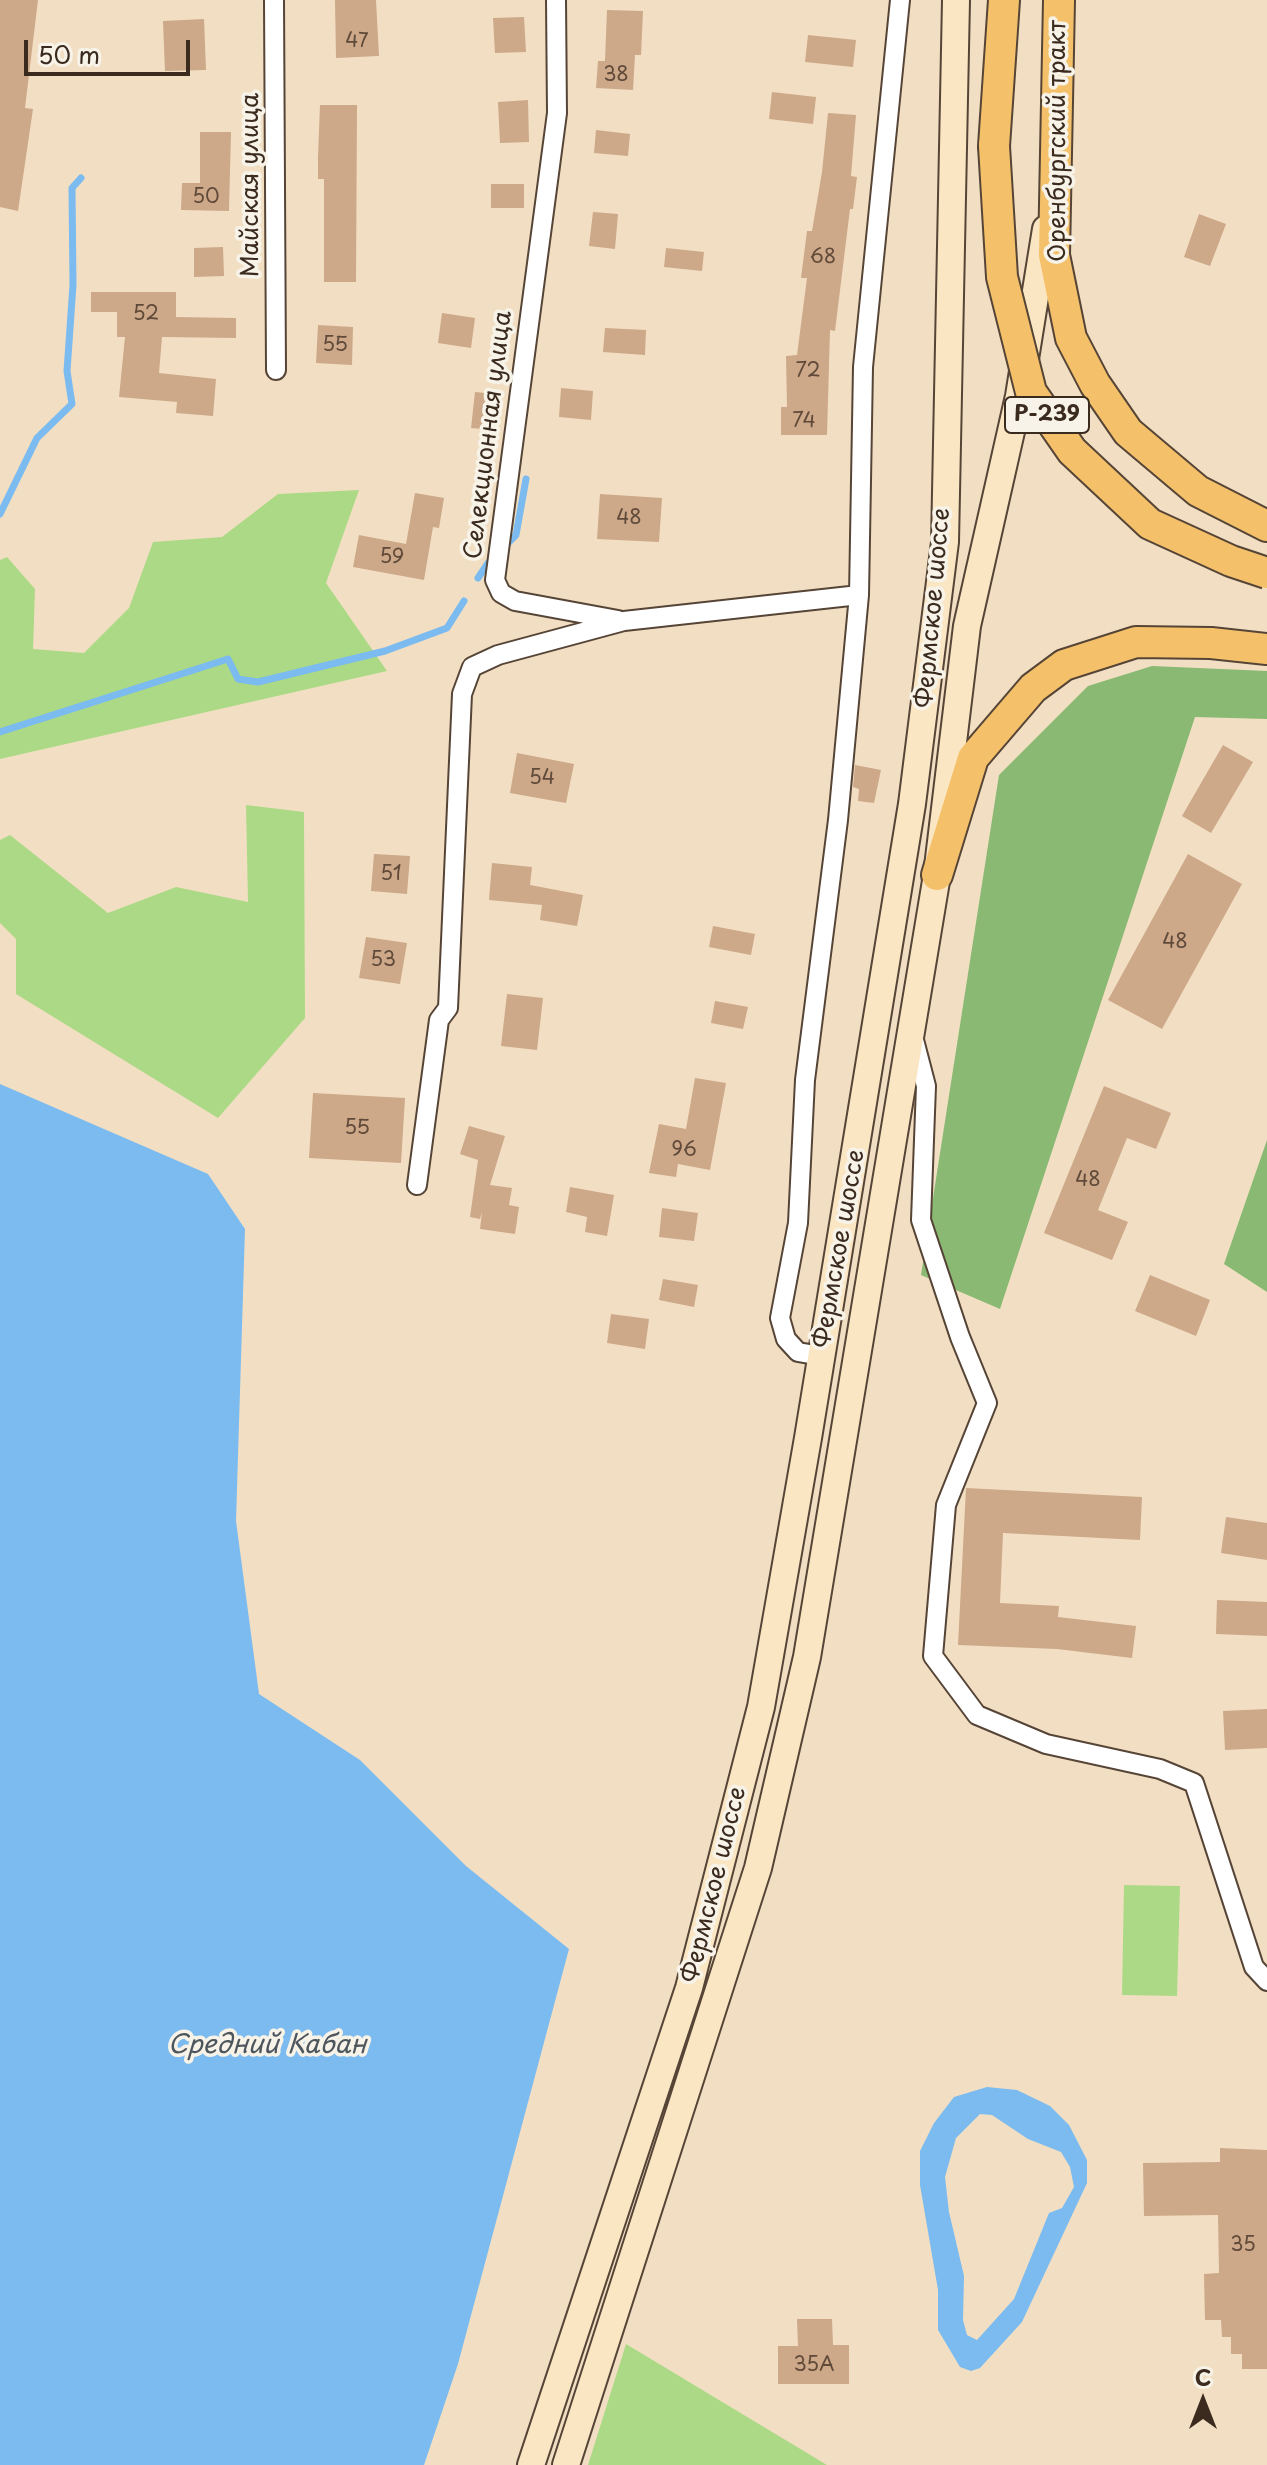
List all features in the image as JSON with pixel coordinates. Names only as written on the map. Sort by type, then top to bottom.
[{"type":"main road","name":"Фермское шоссе","points":[[531,2465],[689,1988],[761,1707],[912,804],[945,542],[956,0]]},
{"type":"main road","name":"Р-239","points":[[1004,0],[994,146],[1002,277],[1031,392],[1072,451],[1150,524],[1231,561],[1267,573]]},
{"type":"main road","name":"Оренбургский тракт","points":[[1059,0],[1054,255],[1071,338],[1095,384],[1128,432],[1198,491],[1267,526]]},
{"type":"main road","name":"Фермское шоссе","points":[[566,2465],[758,1868],[807,1657],[937,875],[967,626],[1019,396],[1055,170]]},
{"type":"main road","points":[[937,875],[973,758],[1033,688],[1064,665],[1136,642],[1211,643],[1267,649]]},
{"type":"street","name":"Майская улица","points":[[274,0],[276,370]]},
{"type":"street","name":"Селекционная улица","points":[[556,0],[557,113],[495,580],[501,593],[515,601],[624,621]]},
{"type":"street","points":[[821,1356],[798,1352],[786,1339],[780,1318],[798,1223],[805,1080],[838,820],[859,595],[863,367],[900,0]]},
{"type":"street","points":[[417,1185],[439,1020],[448,1008],[462,694],[472,667],[498,655],[624,621],[859,595]]},
{"type":"street","points":[[911,1025],[926,1086],[921,1220],[960,1337],[987,1403],[946,1505],[933,1656],[977,1715],[1046,1744],[1160,1769],[1194,1783],[1254,1967],[1267,1981]]},
{"type":"green space","points":[[359,490],[326,583],[387,671],[0,759],[0,560],[7,557],[35,589],[33,649],[84,653],[129,608],[153,542],[222,537],[278,494]]},
{"type":"green space","points":[[1152,666],[1267,671],[1267,719],[1195,717],[1000,1309],[921,1275],[999,775],[1088,686]]},
{"type":"green space","points":[[246,805],[304,812],[305,1018],[218,1118],[16,994],[16,939],[0,923],[0,840],[10,835],[108,913],[176,887],[248,902]]},
{"type":"green space","points":[[1267,1140],[1267,1292],[1224,1264]]},
{"type":"green space","points":[[1124,1885],[1180,1886],[1177,1996],[1122,1995]]},
{"type":"green space","points":[[626,2344],[827,2465],[588,2465]]},
{"type":"water","name":"Средний Кабан","points":[[0,1084],[208,1174],[245,1229],[236,1521],[259,1694],[360,1760],[466,1866],[569,1949],[458,2364],[424,2465],[0,2465]]},
{"type":"water","points":[[987,2087],[1017,2090],[1050,2106],[1069,2125],[1087,2160],[1087,2183],[1022,2322],[980,2368],[971,2371],[960,2367],[938,2330],[938,2290],[920,2185],[920,2151],[934,2123],[954,2097]],"holes":[[[980,2114],[992,2115],[1028,2139],[1061,2152],[1070,2167],[1074,2187],[1062,2208],[1049,2213],[1014,2299],[977,2340],[967,2335],[963,2320],[964,2276],[949,2212],[945,2177],[956,2138]]]},
{"type":"building","points":[[0,0],[38,0],[25,108],[33,109],[18,211],[0,207]]},
{"type":"building","points":[[335,0],[376,0],[379,56],[336,58]]},
{"type":"building","points":[[607,10],[643,11],[641,55],[635,55],[633,90],[596,88],[598,61],[605,61]]},
{"type":"building","points":[[524,17],[526,52],[495,53],[493,18]]},
{"type":"building","points":[[204,19],[206,70],[165,71],[163,21]]},
{"type":"building","points":[[808,35],[856,40],[853,67],[805,62]]},
{"type":"building","points":[[772,92],[816,97],[813,124],[769,119]]},
{"type":"building","points":[[528,100],[529,142],[500,143],[498,102]]},
{"type":"building","points":[[320,105],[357,105],[356,282],[324,282],[324,179],[318,179]]},
{"type":"building","points":[[828,113],[856,115],[851,176],[857,177],[853,209],[850,209],[835,331],[830,330],[827,435],[781,435],[781,407],[787,407],[786,356],[797,355],[807,278],[801,278],[807,231],[812,231]]},
{"type":"building","points":[[596,130],[630,134],[628,156],[594,153]]},
{"type":"building","points":[[200,132],[231,132],[229,211],[181,210],[182,183],[200,183]]},
{"type":"building","points":[[491,184],[524,184],[524,208],[491,208]]},
{"type":"building","points":[[593,212],[618,214],[615,249],[589,246]]},
{"type":"building","points":[[1199,214],[1226,224],[1210,266],[1184,257]]},
{"type":"building","points":[[223,247],[224,276],[194,277],[194,248]]},
{"type":"building","points":[[666,248],[704,252],[702,271],[664,267]]},
{"type":"building","points":[[91,292],[176,292],[176,317],[236,318],[236,338],[162,337],[159,373],[216,379],[213,416],[176,413],[177,402],[119,397],[125,337],[117,337],[117,312],[91,312]]},
{"type":"building","points":[[442,313],[475,318],[471,348],[438,343]]},
{"type":"building","points":[[318,325],[353,327],[352,365],[316,363]]},
{"type":"building","points":[[605,328],[646,330],[645,355],[603,352]]},
{"type":"building","points":[[561,388],[593,391],[591,420],[559,417]]},
{"type":"building","points":[[475,392],[497,394],[493,430],[471,428]]},
{"type":"building","points":[[415,493],[444,498],[439,528],[433,527],[424,580],[353,567],[359,535],[406,544]]},
{"type":"building","points":[[600,494],[662,498],[659,542],[597,539]]},
{"type":"building","points":[[1223,745],[1253,762],[1211,833],[1182,816]]},
{"type":"building","points":[[517,753],[574,764],[566,803],[510,793]]},
{"type":"building","points":[[855,765],[881,770],[874,803],[858,801],[859,789],[853,787]]},
{"type":"building","points":[[374,854],[410,856],[407,894],[371,891]]},
{"type":"building","points":[[1188,854],[1242,884],[1162,1029],[1108,1000]]},
{"type":"building","points":[[492,863],[532,867],[530,885],[583,895],[577,926],[540,920],[542,905],[489,900]]},
{"type":"building","points":[[713,926],[755,934],[751,955],[709,947]]},
{"type":"building","points":[[366,937],[407,943],[400,984],[359,978]]},
{"type":"building","points":[[507,994],[543,998],[537,1050],[501,1046]]},
{"type":"building","points":[[715,1001],[748,1007],[743,1029],[711,1023]]},
{"type":"building","points":[[695,1078],[726,1083],[710,1170],[678,1164],[676,1177],[649,1173],[659,1124],[686,1129]]},
{"type":"building","points":[[1104,1086],[1171,1113],[1156,1149],[1127,1138],[1098,1210],[1128,1222],[1112,1260],[1044,1233]]},
{"type":"building","points":[[313,1093],[405,1098],[401,1163],[309,1158]]},
{"type":"building","points":[[469,1126],[505,1136],[490,1185],[512,1188],[509,1205],[519,1207],[515,1234],[480,1229],[482,1212],[480,1219],[470,1217],[478,1160],[460,1154]]},
{"type":"building","points":[[570,1187],[614,1195],[607,1236],[585,1232],[587,1217],[566,1212]]},
{"type":"building","points":[[662,1208],[698,1213],[694,1241],[659,1237]]},
{"type":"building","points":[[1150,1275],[1210,1300],[1196,1336],[1135,1311]]},
{"type":"building","points":[[663,1279],[698,1285],[694,1307],[659,1300]]},
{"type":"building","points":[[611,1314],[649,1319],[645,1349],[607,1343]]},
{"type":"building","points":[[966,1488],[1142,1497],[1140,1540],[1003,1533],[1000,1603],[1059,1606],[1058,1617],[1136,1626],[1132,1658],[1057,1649],[958,1645]]},
{"type":"building","points":[[1226,1517],[1267,1523],[1267,1560],[1221,1553]]},
{"type":"building","points":[[1217,1600],[1267,1602],[1267,1636],[1216,1634]]},
{"type":"building","points":[[1267,1709],[1267,1748],[1225,1750],[1223,1711]]},
{"type":"building","points":[[1220,2148],[1267,2150],[1267,2369],[1242,2369],[1242,2354],[1231,2354],[1231,2337],[1222,2337],[1221,2320],[1205,2320],[1204,2274],[1219,2273],[1218,2215],[1144,2216],[1143,2163],[1220,2162]]},
{"type":"building","points":[[797,2319],[832,2319],[833,2345],[849,2345],[849,2384],[778,2384],[778,2346],[798,2346]]},
{"type":"waterway","points":[[0,514],[37,438],[72,404],[67,371],[73,285],[72,188],[81,178]]},
{"type":"waterway","points":[[504,547],[516,535],[526,479]]},
{"type":"waterway","points":[[478,578],[488,563]]},
{"type":"waterway","points":[[0,732],[228,659],[238,679],[258,682],[385,651],[447,628],[464,601]]}]
